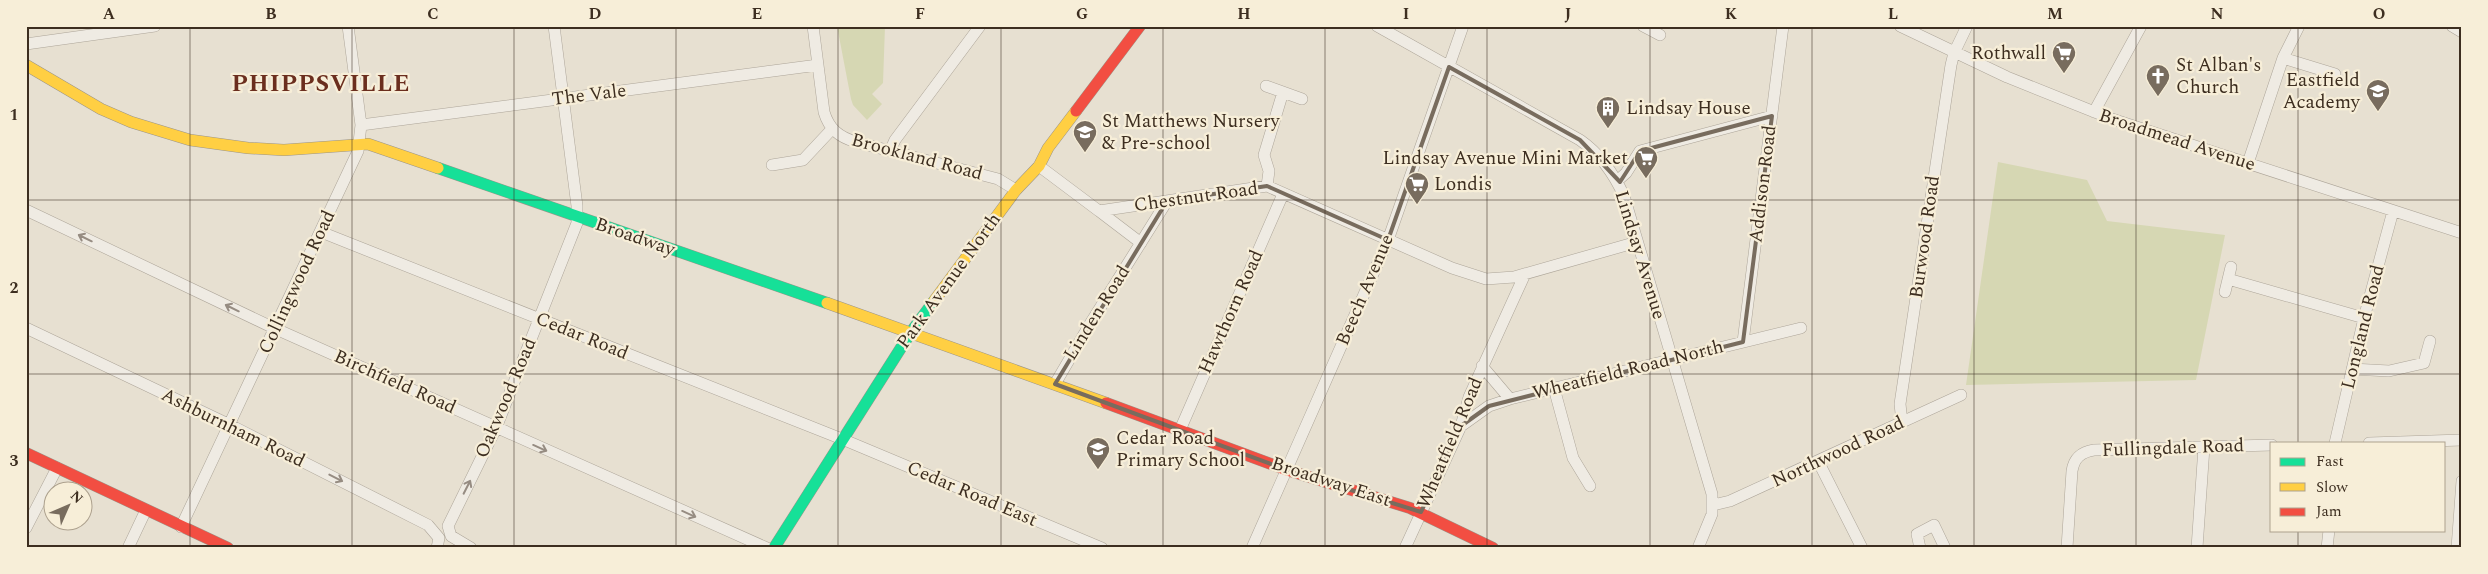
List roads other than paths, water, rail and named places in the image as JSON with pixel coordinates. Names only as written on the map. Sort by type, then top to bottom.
[{"type":"street","points":[[26,44],[155,26]]},
{"type":"street","name":"Collingwood Road","points":[[182,527],[356,158],[360,143],[361,125],[348,26]]},
{"type":"street","name":"Oakwood Road","points":[[437,548],[438,538],[450,520],[496,428],[578,218],[554,26]]},
{"type":"street","name":"Brookland Road","points":[[813,26],[824,112],[832,129],[845,139],[998,179],[1016,190]]},
{"type":"street","points":[[890,151],[900,133],[980,26]]},
{"type":"street","name":"Park Avenue North","points":[[774,548],[910,332],[1016,190],[1039,166],[1048,148],[1140,26]]},
{"type":"street","name":"Lindsay Avenue","points":[[1377,26],[1589,147],[1617,180],[1709,481],[1713,505],[1709,524],[1698,548]]},
{"type":"street","name":"Beech Avenue","points":[[1252,548],[1388,240],[1463,26]]},
{"type":"street","points":[[1643,26],[1660,36]]},
{"type":"street","name":"Addison Road","points":[[1743,342],[1783,26]]},
{"type":"street","name":"Broadmead Avenue","points":[[1900,26],[2007,77],[2094,112],[2393,211],[2461,231]]},
{"type":"street","name":"Burwood Road","points":[[1902,422],[1900,404],[1954,53],[1967,26]]},
{"type":"street","points":[[2094,112],[2141,26]]},
{"type":"street","points":[[2248,163],[2283,58],[2299,26]]},
{"type":"street","points":[[2452,26],[2462,32]]},
{"type":"street","points":[[2283,58],[2335,74]]},
{"type":"street","points":[[26,65],[101,109],[130,122],[190,140],[248,148],[284,150],[321,149],[360,143]]},
{"type":"street","name":"The Vale","points":[[361,125],[818,65]]},
{"type":"street","points":[[1266,86],[1302,99]]},
{"type":"street","points":[[1267,186],[1269,171],[1264,155],[1283,92]]},
{"type":"street","points":[[1617,180],[1626,173],[1640,151],[1772,116]]},
{"type":"street","points":[[772,165],[803,160],[832,129]]},
{"type":"street","name":"Broadway","points":[[360,143],[368,144],[910,332]]},
{"type":"street","points":[[1039,166],[1141,244]]},
{"type":"street","name":"Chestnut Road","points":[[1098,211],[1267,186],[1478,278],[1498,280],[1637,242]]},
{"type":"street","name":"Hawthorn Road","points":[[1180,430],[1283,194]]},
{"type":"street","name":"Linden Road","points":[[1055,384],[1167,201]]},
{"type":"street","name":"Birchfield Road","points":[[26,210],[276,329],[767,548]]},
{"type":"street","name":"Longland Road","points":[[2335,442],[2364,318],[2393,211]]},
{"type":"street","name":"Cedar Road","points":[[321,232],[842,439]]},
{"type":"street","points":[[2225,292],[2231,267]]},
{"type":"street","name":"Wheatfield Road","points":[[1405,548],[1461,426],[1469,396],[1482,366],[1525,274]]},
{"type":"street","points":[[2228,279],[2364,318]]},
{"type":"street","name":"Ashburnham Road","points":[[26,328],[230,425],[471,548]]},
{"type":"street","name":"Wheatfield Road North","points":[[1461,426],[1489,406],[1510,399],[1802,328]]},
{"type":"street","name":"Broadway East","points":[[910,332],[1287,470],[1354,489],[1421,512],[1494,548]]},
{"type":"street","points":[[2352,369],[2388,371],[2424,363],[2430,341]]},
{"type":"street","name":"Wheatfield Road","points":[[1482,366],[1510,399]]},
{"type":"street","points":[[1554,388],[1573,458],[1590,486]]},
{"type":"street","name":"Northwood Road","points":[[1713,505],[1730,501],[1961,395]]},
{"type":"street","name":"Cedar Road East","points":[[842,439],[1102,548]]},
{"type":"street","points":[[2400,442],[2462,440]]},
{"type":"street","name":"Fullingdale Road","points":[[2067,548],[2073,466],[2081,454],[2094,450],[2270,445]]},
{"type":"street","points":[[2197,548],[2204,448]]},
{"type":"street","points":[[26,453],[228,548]]},
{"type":"street","points":[[1818,461],[1862,548]]},
{"type":"street","points":[[26,528],[57,468]]},
{"type":"street","points":[[2457,548],[2462,481]]},
{"type":"street","points":[[128,548],[146,510]]},
{"type":"street","points":[[1920,548],[1917,534],[1934,525],[1945,548]]},
{"type":"street","points":[[2327,548],[2328,532]]},
{"type":"place","name":"Rothwall","points":[[2064,74]]},
{"type":"place","name":"St Alban's Church","points":[[2158,97]]},
{"type":"place","name":"Eastfield Academy","points":[[2378,112]]},
{"type":"place","name":"Lindsay House","points":[[1608,129]]},
{"type":"place","name":"St Matthews Nursery & Pre-school","points":[[1085,153]]},
{"type":"place","name":"Lindsay Avenue Mini Market","points":[[1646,179]]},
{"type":"place","name":"Londis","points":[[1417,205]]},
{"type":"place","name":"Cedar Road Primary School","points":[[1098,470]]},
{"type":"district","name":"PHIPPSVILLE","points":[[321,84]]}]
